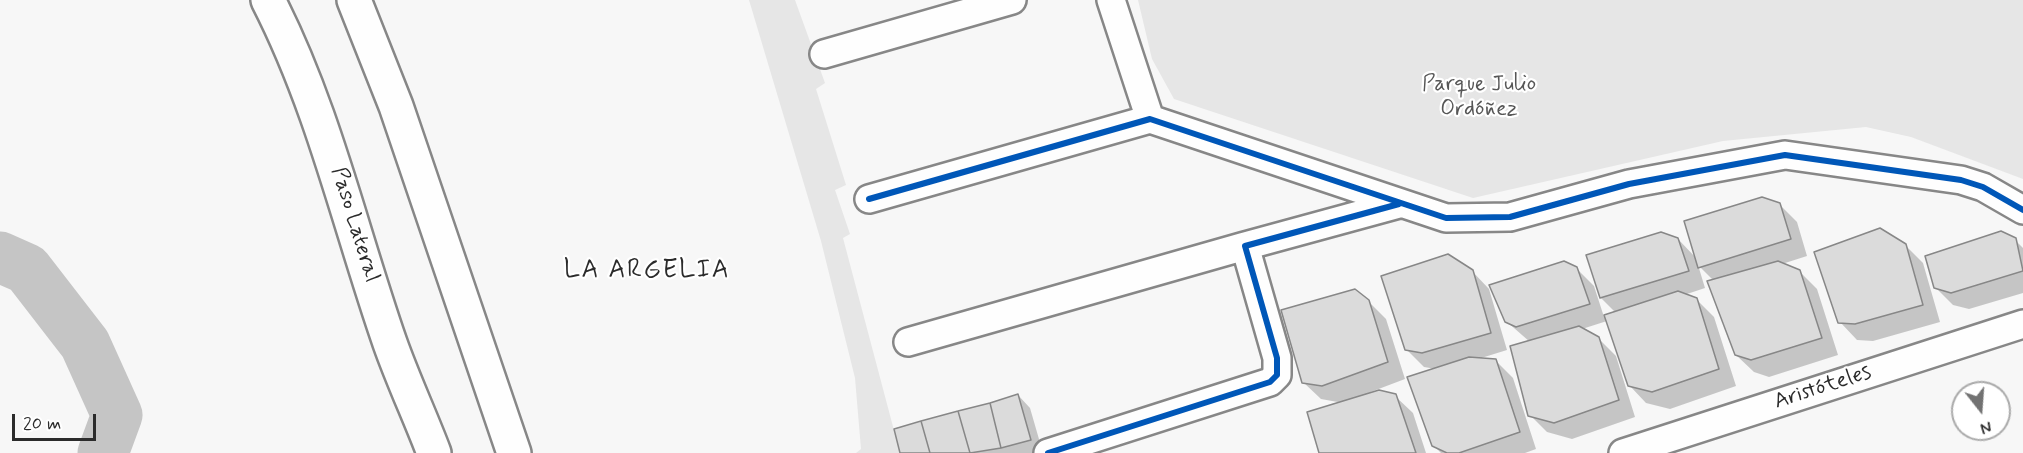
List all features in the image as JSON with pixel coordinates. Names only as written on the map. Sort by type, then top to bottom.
[{"type":"highway","name":"Paso Lateral","points":[[268,0],[288,38],[335,162],[391,343],[434,453]]},
{"type":"highway","points":[[354,0],[396,106],[514,453]]},
{"type":"street","points":[[824,54],[1012,0]]},
{"type":"street","points":[[1111,0],[1150,119]]},
{"type":"street","points":[[869,199],[1150,119],[1446,218],[1510,217],[1629,184],[1785,156],[1961,180],[1983,187],[2023,210]]},
{"type":"street","points":[[908,342],[1399,204]]},
{"type":"street","points":[[1048,453],[1262,386],[1277,375],[1278,368],[1245,246]]},
{"type":"street","name":"Aristóteles","points":[[1623,453],[1675,445],[2023,324]]},
{"type":"green space","points":[[749,0],[795,0],[825,83],[816,89],[846,185],[835,190],[850,234],[843,238],[900,453],[856,453],[861,449],[855,378],[821,241]]},
{"type":"green space","name":"Parque Julio Ordóñez","points":[[1138,0],[2023,0],[2023,179],[1911,137],[1866,127],[1723,141],[1473,198],[1174,99],[1152,59]]},
{"type":"building","points":[[1762,197],[1780,203],[1791,239],[1698,268],[1684,221]]},
{"type":"building","points":[[1880,228],[1906,244],[1923,305],[1855,324],[1838,323],[1814,252]]},
{"type":"building","points":[[2001,231],[2016,238],[2023,271],[1951,293],[1934,288],[1925,256]]},
{"type":"building","points":[[1661,232],[1678,238],[1689,271],[1600,298],[1586,255]]},
{"type":"building","points":[[1448,254],[1473,270],[1491,333],[1422,353],[1405,350],[1381,276]]},
{"type":"building","points":[[1564,261],[1577,267],[1590,304],[1516,327],[1505,322],[1489,285]]},
{"type":"building","points":[[1778,261],[1800,270],[1822,338],[1751,360],[1735,355],[1707,281]]},
{"type":"building","points":[[1355,289],[1369,300],[1388,362],[1322,386],[1302,383],[1281,310]]},
{"type":"building","points":[[1678,291],[1697,298],[1719,369],[1652,392],[1628,386],[1604,315]]},
{"type":"building","points":[[1579,326],[1599,337],[1619,400],[1554,423],[1528,416],[1510,346]]},
{"type":"building","points":[[1469,357],[1496,359],[1520,432],[1459,453],[1447,453],[1432,446],[1407,377]]},
{"type":"building","points":[[1379,390],[1396,394],[1416,453],[1319,453],[1307,412]]},
{"type":"building","points":[[1018,394],[1031,440],[1001,448],[990,403]]},
{"type":"building","points":[[990,403],[1001,448],[970,453],[958,411]]},
{"type":"building","points":[[958,411],[970,453],[930,453],[921,421]]},
{"type":"building","points":[[921,421],[930,453],[900,453],[894,429]]},
{"type":"waterway","points":[[0,257],[27,269],[85,344],[117,415],[103,453]]},
{"type":"cycle path","points":[[869,199],[1150,119],[1446,218],[1510,217],[1629,184],[1785,155],[1961,180],[1983,187],[2023,210]]},
{"type":"cycle path","points":[[1048,453],[1270,382],[1277,375],[1277,358],[1245,246],[1399,204]]},
{"type":"district","name":"LA ARGELIA","points":[[647,272]]}]
